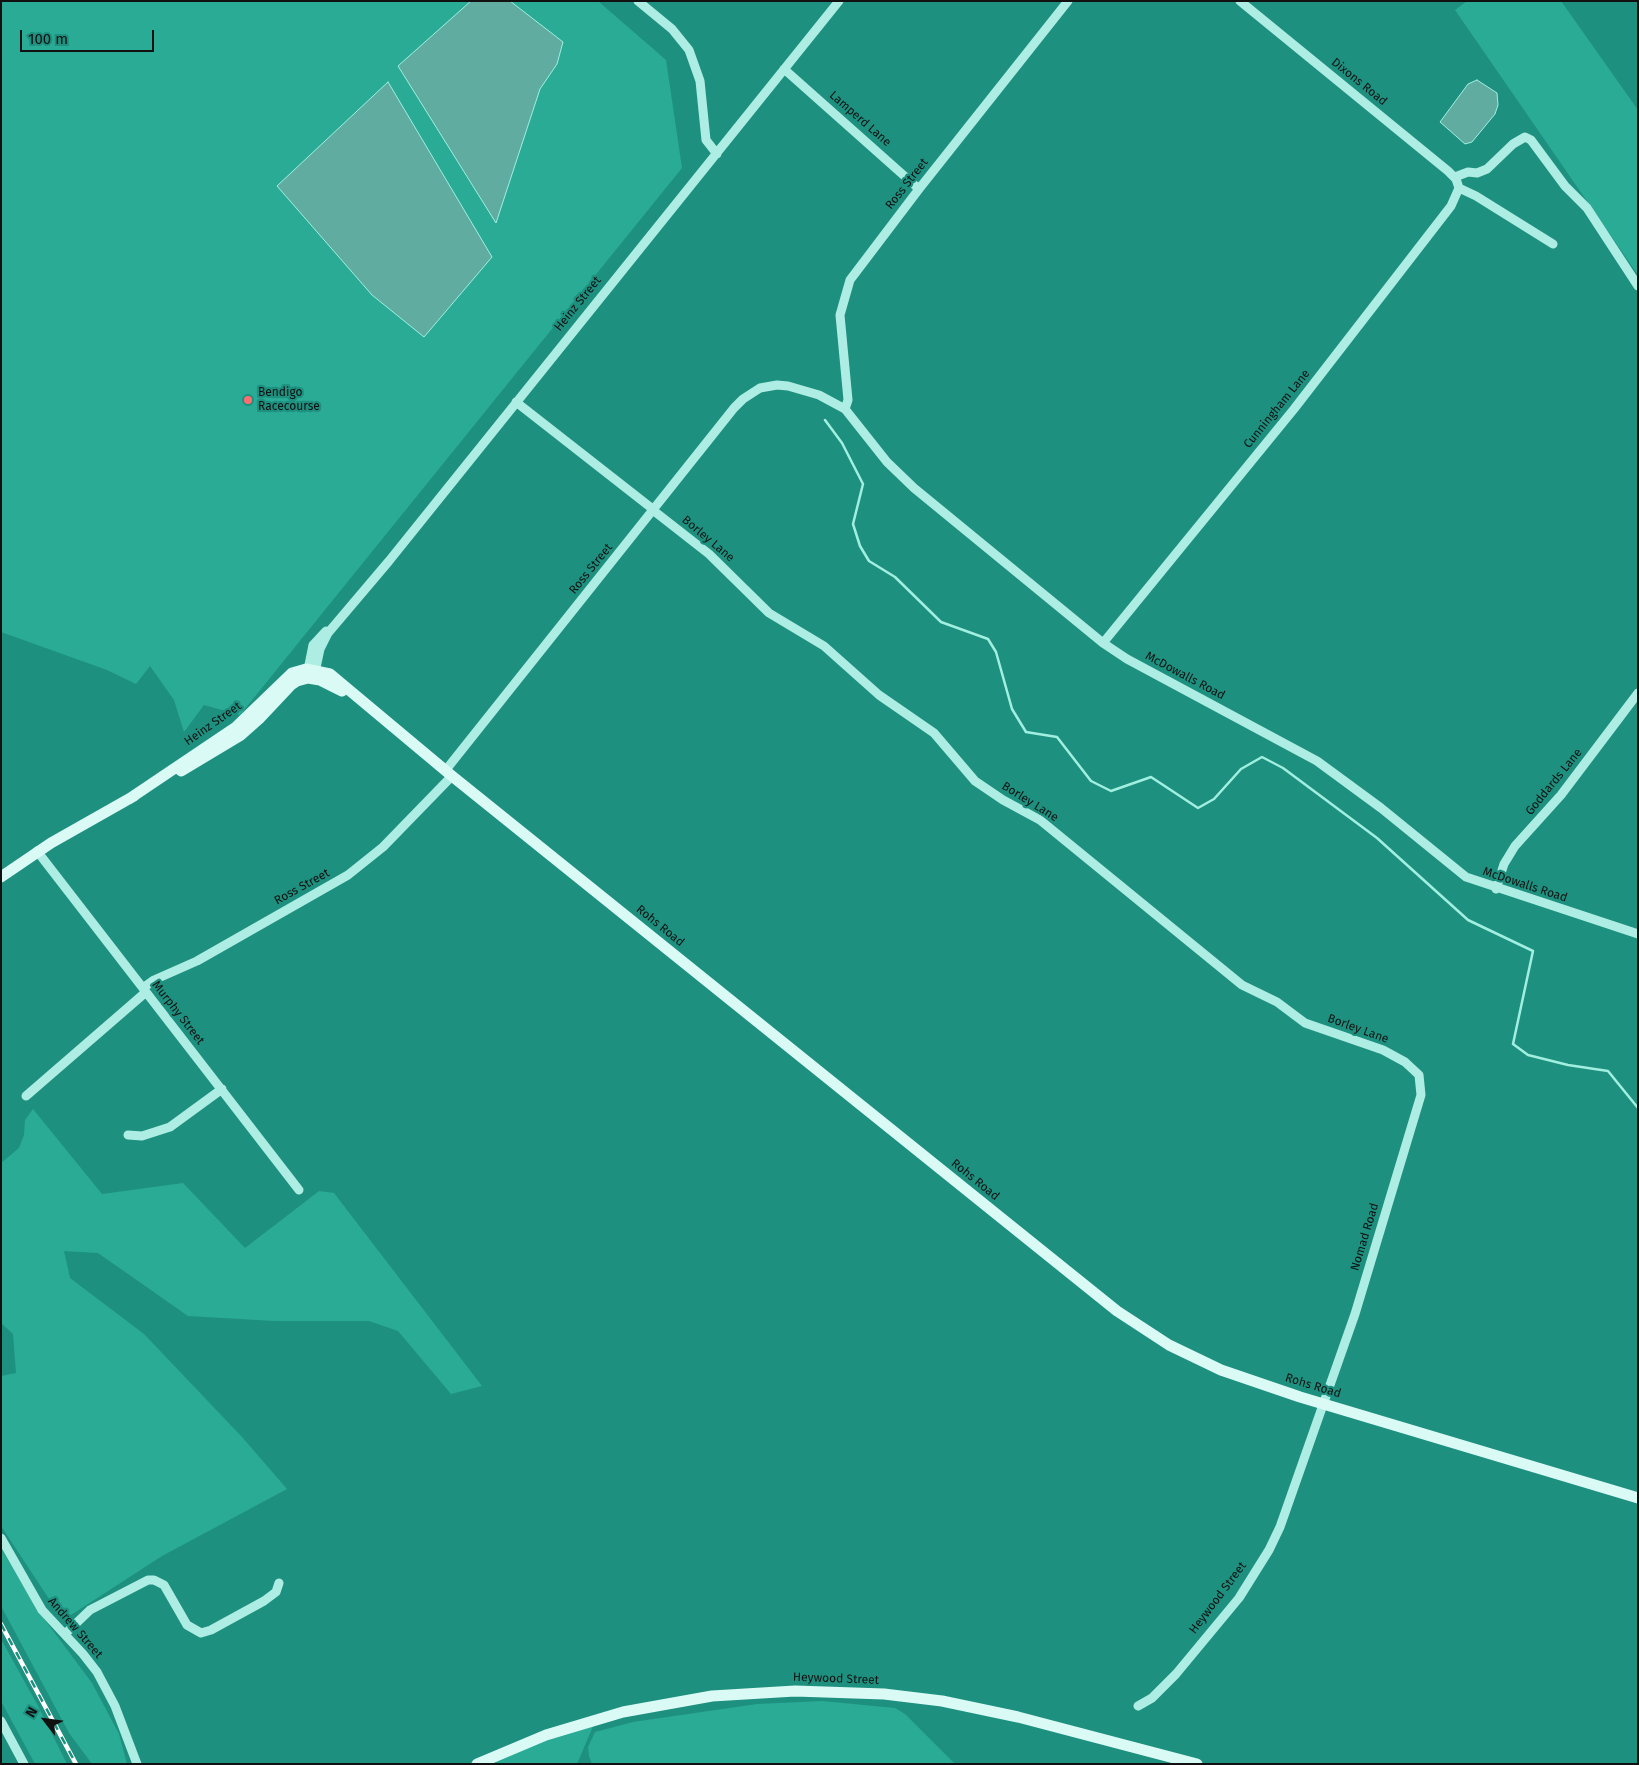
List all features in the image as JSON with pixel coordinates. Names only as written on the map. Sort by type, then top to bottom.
[{"type":"street","points":[[638,1],[672,29],[688,50],[700,81],[706,140],[717,154]]},
{"type":"street","name":"Heinz Street","points":[[1,878],[38,851],[129,799],[205,752],[246,718],[285,679],[299,670],[311,674],[323,640],[336,623],[362,594],[839,1]]},
{"type":"street","name":"Ross Street","points":[[845,409],[848,400],[840,328],[845,292],[856,270],[1068,1]]},
{"type":"street","name":"Dixons Road","points":[[1240,1],[1457,183],[1553,244]]},
{"type":"street","name":"Lamperd Lane","points":[[784,69],[918,189]]},
{"type":"street","points":[[1457,183],[1468,172],[1477,173],[1487,170],[1513,144],[1525,137],[1531,140],[1565,186],[1587,208],[1638,286]]},
{"type":"street","name":"Cunningham Lane","points":[[1103,643],[1294,409],[1451,206],[1457,183]]},
{"type":"street","name":"McDowalls Road","points":[[760,388],[777,385],[808,390],[831,400],[845,409],[887,462],[914,488],[1103,643],[1162,680],[1317,761],[1381,808],[1466,878],[1638,934]]},
{"type":"street","name":"Ross Street","points":[[26,1096],[154,980],[197,961],[348,875],[383,847],[448,774],[734,408],[742,399],[760,388]]},
{"type":"street","name":"Borley Lane","points":[[516,402],[709,554],[769,613],[824,646],[879,695],[934,733],[975,781],[1003,800],[1047,825],[1242,985],[1277,1002],[1304,1023],[1382,1050],[1404,1062],[1419,1075]]},
{"type":"street","name":"Rohs Road","points":[[311,674],[336,678],[448,774],[1117,1311],[1168,1345],[1221,1370],[1324,1404],[1638,1498]]},
{"type":"street","name":"Goddards Lane","points":[[1496,889],[1504,864],[1515,846],[1561,795],[1638,693]]},
{"type":"street","name":"Murphy Street","points":[[38,851],[299,1190]]},
{"type":"street","name":"Nomad Road","points":[[1324,1404],[1355,1314],[1421,1095],[1419,1075]]},
{"type":"street","points":[[128,1135],[142,1136],[170,1127],[222,1089]]},
{"type":"street","name":"Heywood Street","points":[[1138,1706],[1152,1698],[1176,1674],[1238,1598],[1254,1573],[1280,1527],[1324,1404]]},
{"type":"street","name":"Andrew Street","points":[[1,1538],[36,1602],[90,1662],[104,1683],[137,1764]]},
{"type":"street","points":[[65,1634],[90,1610],[148,1580],[154,1580],[164,1585],[187,1625],[197,1632],[205,1633],[264,1601],[276,1592],[279,1583]]},
{"type":"street","name":"Heywood Street","points":[[477,1764],[546,1735],[623,1712],[712,1696],[795,1691],[884,1694],[967,1706],[1018,1717],[1197,1764]]},
{"type":"street","points":[[1,1721],[21,1763]]},
{"type":"green space","name":"Bendigo Racecourse","points":[[1,1],[598,1],[666,60],[682,168],[240,715],[204,705],[184,732],[174,700],[150,666],[136,684],[107,670],[1,632]]},
{"type":"green space","points":[[1467,1],[1561,1],[1638,110],[1638,275],[1455,10]]},
{"type":"green space","points":[[33,1109],[102,1194],[183,1183],[245,1248],[319,1191],[334,1193],[482,1386],[451,1394],[398,1331],[369,1321],[274,1321],[188,1316],[98,1253],[64,1251],[70,1278],[144,1334],[242,1437],[287,1489],[162,1556],[71,1615],[55,1608],[1,1526],[1,1376],[16,1373],[13,1334],[1,1323],[1,1163],[19,1148],[24,1135],[25,1120]]},
{"type":"green space","points":[[1,1548],[36,1608],[92,1683],[119,1734],[127,1764],[92,1764],[69,1733],[1,1606]]},
{"type":"green space","points":[[1,1639],[67,1764],[35,1764],[1,1701]]},
{"type":"green space","points":[[822,1701],[895,1708],[905,1714],[955,1764],[592,1764],[589,1756],[588,1747],[595,1732],[633,1722],[757,1704]]},
{"type":"green space","points":[[594,1724],[577,1764],[475,1764]]},
{"type":"water","points":[[471,1],[510,1],[563,42],[557,64],[540,89],[496,223],[398,66]]},
{"type":"water","points":[[1477,80],[1497,93],[1498,105],[1495,114],[1472,142],[1465,144],[1440,122],[1468,84]]},
{"type":"water","points":[[388,82],[492,257],[424,337],[372,295],[277,186]]},
{"type":"waterway","points":[[825,420],[842,443],[863,484],[853,524],[860,546],[869,561],[895,577],[941,622],[988,639],[996,652],[1012,709],[1026,732],[1057,737],[1091,781],[1111,791],[1151,777],[1198,808],[1214,799],[1241,769],[1262,757],[1283,768],[1377,838],[1468,920],[1533,951],[1513,1044],[1528,1055],[1568,1065],[1608,1071],[1638,1108]]},
{"type":"railway","points":[[1,1624],[76,1764]]},
{"type":"place","name":"Bendigo Racecourse","points":[[248,400]]}]
